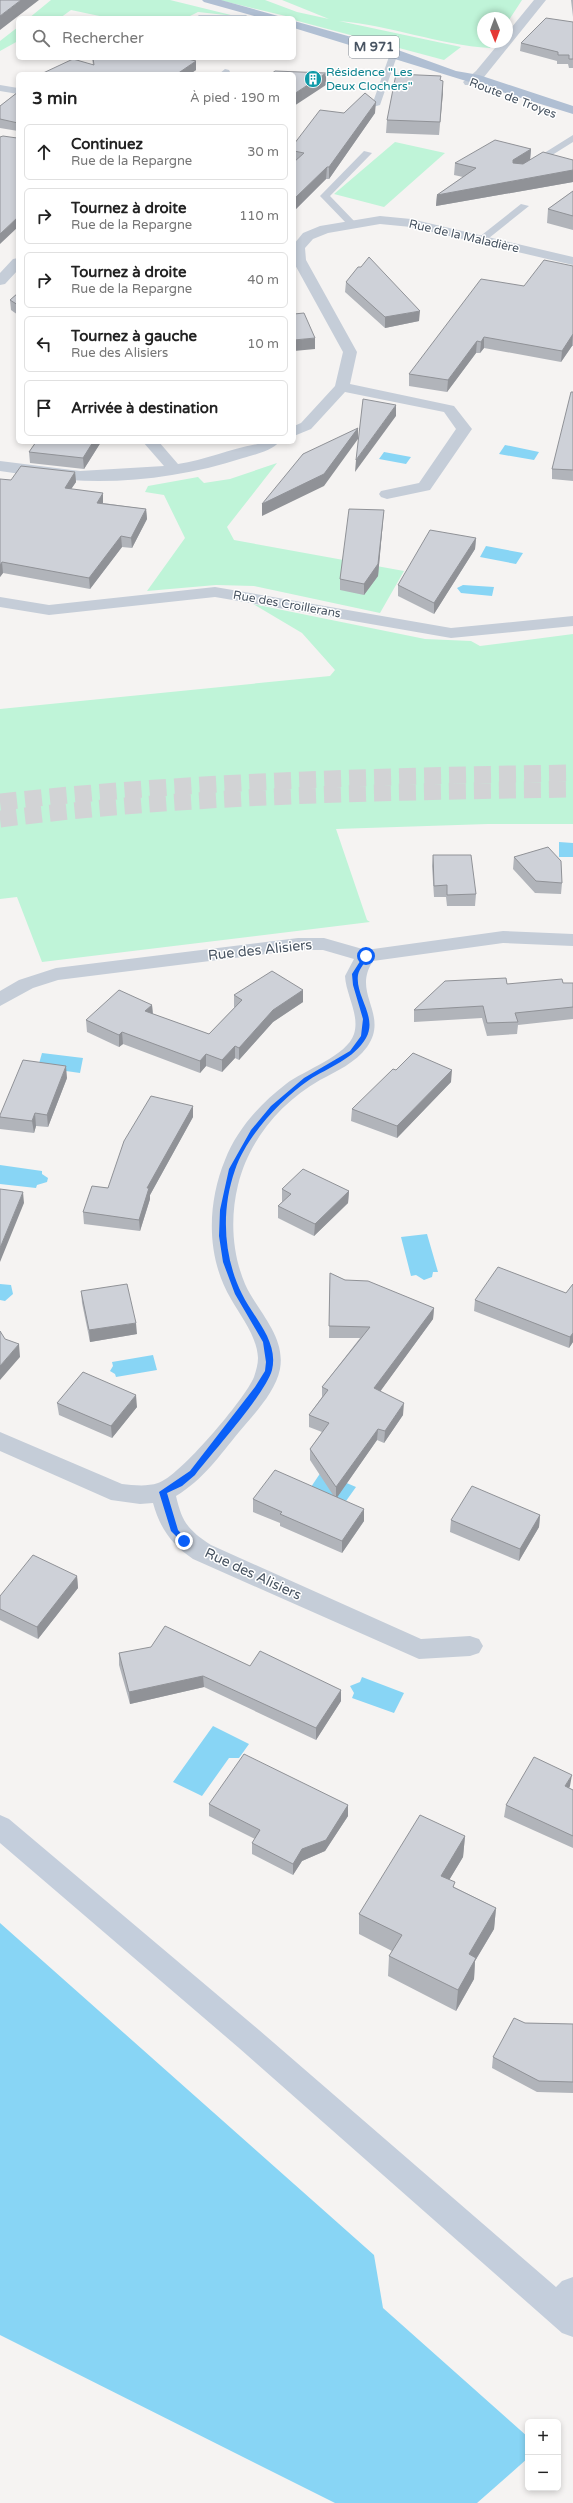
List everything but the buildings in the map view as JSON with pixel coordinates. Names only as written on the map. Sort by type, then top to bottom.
[{"type":"main road","points":[[208,0],[267,16]]},
{"type":"main road","name":"M 971","points":[[296,25],[394,53]]},
{"type":"main road","name":"Route de Troyes","points":[[394,53],[472,80],[573,120]]},
{"type":"main road","name":"M 971","points":[[472,80],[573,110]]},
{"type":"street","points":[[513,34],[540,0]]},
{"type":"street","points":[[472,80],[501,48]]},
{"type":"street","name":"Rue de la Maladière","points":[[296,430],[306,426],[342,387],[350,352],[299,260],[298,248],[308,236],[325,229],[351,223],[380,220],[411,222],[573,261]]},
{"type":"street","points":[[0,281],[16,264]]},
{"type":"street","points":[[342,387],[449,409],[464,429],[424,487],[387,494]]},
{"type":"street","points":[[153,444],[174,469]]},
{"type":"street","points":[[0,466],[90,476],[147,474],[246,453],[266,444]]},
{"type":"street","name":"Rue des Croillerans","points":[[0,602],[49,610],[215,592],[451,633],[573,621]]},
{"type":"street","name":"Rue des Alisiers","points":[[0,1000],[12,991],[42,978],[92,968],[311,943],[366,956],[503,937],[573,940]]},
{"type":"street","points":[[0,1441],[119,1493],[140,1495],[163,1492],[180,1484],[193,1473],[240,1414],[268,1371],[270,1352],[267,1342],[238,1294],[226,1262],[222,1223],[228,1183],[238,1156],[262,1119],[306,1079],[352,1052],[364,1037],[366,1019],[356,985],[355,974],[366,956]]},
{"type":"street","name":"Rue des Alisiers","points":[[163,1492],[175,1531],[184,1541],[202,1552],[419,1649],[470,1646]]},
{"type":"street","points":[[0,1827],[249,2039],[568,2307]]},
{"type":"lane","points":[[376,105],[394,53]]},
{"type":"lane","points":[[0,88],[16,91]]},
{"type":"lane","points":[[524,169],[573,138]]},
{"type":"lane","points":[[351,223],[325,196],[367,153]]},
{"type":"lane","points":[[481,240],[524,206]]},
{"type":"green space","points":[[51,0],[170,0],[235,16],[198,12],[190,16],[100,16],[71,10],[63,16],[31,16]]},
{"type":"green space","points":[[219,0],[265,0],[297,12],[329,19],[282,0],[522,0],[513,14],[513,12],[477,12],[477,47],[452,43],[377,26],[339,21],[461,47],[444,60],[296,21],[296,16],[286,16]]},
{"type":"green space","points":[[16,29],[16,42],[0,51],[0,41]]},
{"type":"green space","points":[[395,142],[445,153],[384,207],[334,194]]},
{"type":"green space","points":[[277,463],[227,527],[234,540],[404,571],[380,613],[254,586],[216,585],[147,591],[185,538],[164,495],[145,492],[148,486],[198,477],[204,483],[230,479]]},
{"type":"green space","points":[[253,604],[425,639],[471,641],[480,646],[573,634],[573,824],[488,824],[336,829],[367,920],[370,922],[42,962],[17,897],[0,899],[0,709],[330,676],[335,670],[302,633]]},
{"type":"water","points":[[505,445],[539,452],[534,460],[499,454]]},
{"type":"water","points":[[384,452],[411,457],[406,464],[379,459]]},
{"type":"water","points":[[486,546],[523,553],[516,564],[480,557]]},
{"type":"water","points":[[463,585],[494,587],[492,596],[461,593],[457,588]]},
{"type":"water","points":[[559,842],[573,843],[573,857],[559,857]]},
{"type":"water","points":[[42,1053],[83,1058],[80,1073],[38,1067]]},
{"type":"water","points":[[0,1165],[42,1171],[42,1174],[48,1178],[47,1182],[37,1185],[36,1188],[0,1184]]},
{"type":"water","points":[[427,1234],[438,1272],[433,1272],[432,1277],[424,1280],[416,1275],[411,1276],[401,1237]]},
{"type":"water","points":[[0,1284],[11,1285],[13,1294],[5,1301],[0,1300]]},
{"type":"water","points":[[153,1355],[157,1370],[116,1377],[115,1374],[110,1371],[113,1366],[112,1362]]},
{"type":"water","points":[[321,1472],[356,1487],[346,1501],[311,1487]]},
{"type":"water","points":[[362,1677],[404,1693],[394,1713],[352,1698],[354,1693],[350,1686],[360,1682]]},
{"type":"water","points":[[213,1726],[249,1744],[239,1758],[229,1758],[202,1796],[173,1782]]},
{"type":"water","points":[[0,1923],[374,2255],[383,2308],[525,2434],[525,2461],[477,2503],[335,2503],[0,2335]]},
{"type":"tunnel","points":[[0,802],[215,784],[358,778],[573,773]]},
{"type":"tunnel","points":[[0,819],[143,805],[286,796],[357,793],[573,789]]},
{"type":"place","name":"Résidence \"Les Deux Clochers\"","points":[[313,79]]},
{"type":"route","points":[[184,1541],[175,1531],[163,1492],[180,1484],[193,1473],[258,1389],[268,1371],[270,1362],[270,1352],[267,1342],[238,1294],[226,1262],[222,1236],[222,1223],[228,1183],[232,1169],[253,1131],[273,1108],[306,1079],[352,1052],[364,1037],[366,1019],[356,985],[355,974],[366,956]]}]
